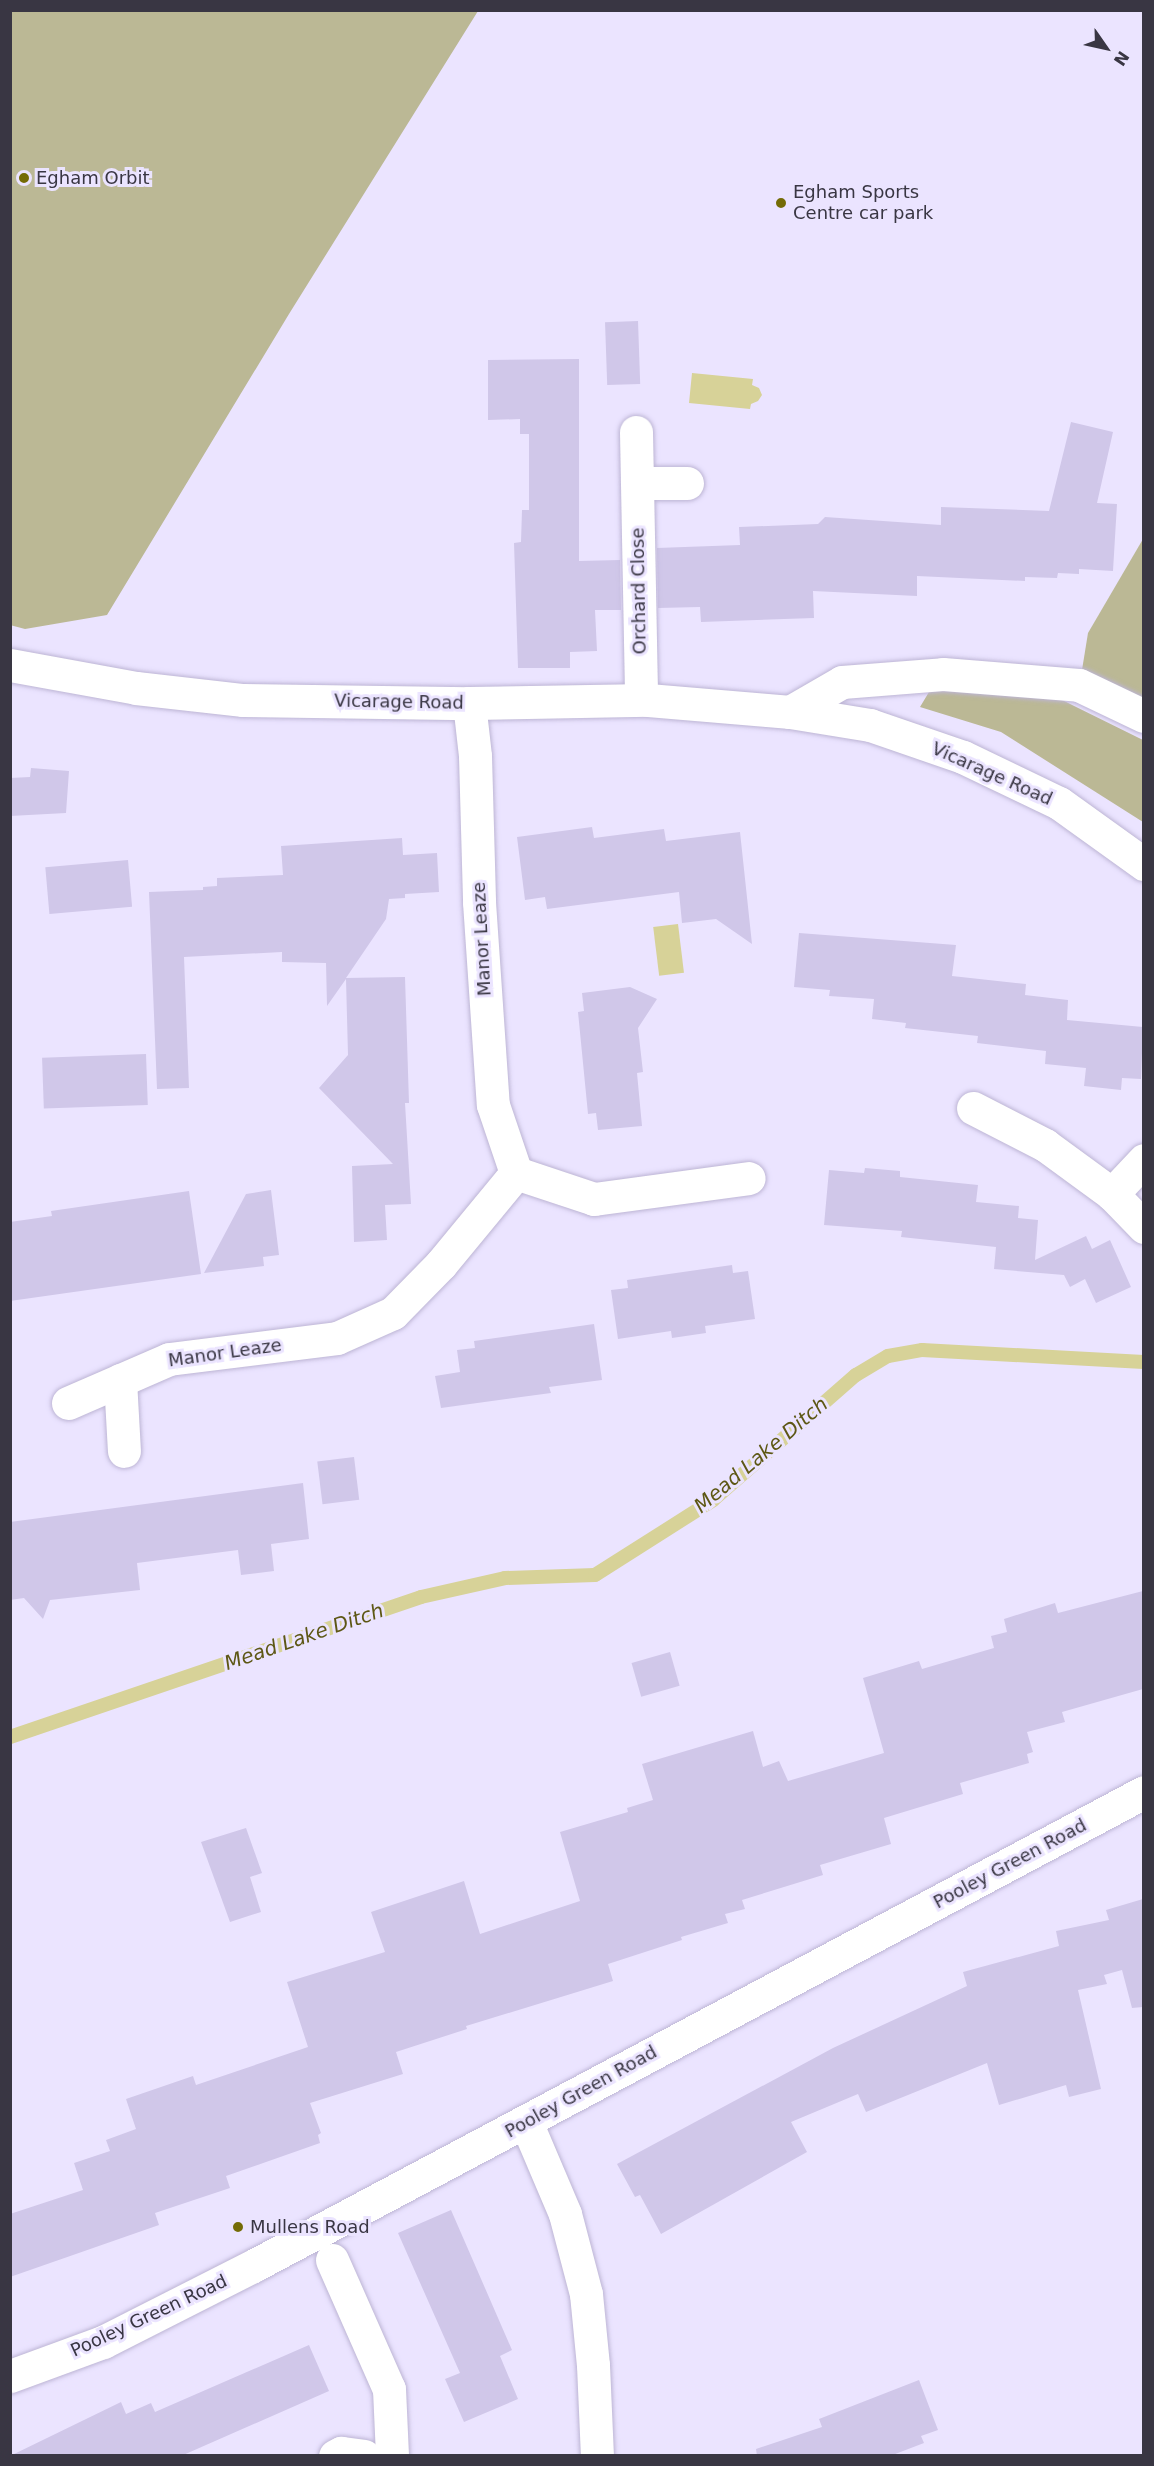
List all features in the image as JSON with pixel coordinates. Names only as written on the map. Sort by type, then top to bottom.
[{"type":"street","name":"Orchard Close","points":[[636,432],[641,699]]},
{"type":"street","points":[[638,483],[687,483]]},
{"type":"street","name":"Vicarage Road","points":[[10,665],[136,688],[243,700],[469,703],[641,699],[697,702],[790,712],[870,725],[963,756],[1059,803],[1143,864]]},
{"type":"street","points":[[790,712],[842,682],[943,674],[1079,685],[1143,716]]},
{"type":"street","name":"Manor Leaze","points":[[68,1403],[168,1359],[337,1338],[393,1313],[441,1264],[516,1173],[493,1105],[479,902],[475,756],[469,703]]},
{"type":"street","points":[[974,1108],[1045,1145],[1112,1194],[1143,1227]]},
{"type":"street","points":[[1112,1194],[1143,1160]]},
{"type":"street","points":[[516,1173],[594,1199],[749,1178]]},
{"type":"street","points":[[120,1380],[124,1450]]},
{"type":"street","name":"Pooley Green Road","points":[[10,2376],[103,2342],[253,2266],[1143,1792]]},
{"type":"street","points":[[526,2122],[565,2214],[586,2294],[593,2365],[597,2456]]},
{"type":"street","points":[[332,2260],[389,2389],[392,2456]]},
{"type":"street","points":[[335,2456],[341,2453],[364,2456]]},
{"type":"shaded area","points":[[11,10],[478,11],[289,314],[107,615],[25,629],[10,625]]},
{"type":"shaded area","points":[[692,373],[753,379],[752,385],[759,388],[762,395],[758,401],[751,404],[750,409],[689,403]]},
{"type":"shaded area","points":[[1143,539],[1143,704],[1082,670],[1088,633]]},
{"type":"shaded area","points":[[932,687],[1058,698],[1143,740],[1143,822],[1001,732],[920,707]]},
{"type":"shaded area","points":[[678,924],[684,973],[659,976],[653,927]]},
{"type":"building","points":[[638,321],[640,384],[607,385],[605,322]]},
{"type":"building","points":[[579,359],[579,561],[620,560],[621,610],[595,610],[597,651],[570,652],[570,668],[518,668],[514,543],[521,542],[522,510],[529,510],[529,434],[520,434],[520,419],[488,420],[488,360]]},
{"type":"building","points":[[1071,422],[1113,432],[1097,503],[1117,504],[1113,571],[1079,569],[1079,574],[1058,573],[1057,578],[1025,577],[1025,581],[917,576],[917,596],[813,591],[814,618],[701,622],[700,607],[658,608],[657,548],[740,545],[739,527],[818,524],[825,517],[941,525],[941,507],[1049,511]]},
{"type":"building","points":[[31,768],[69,771],[66,813],[10,816],[10,778],[30,777]]},
{"type":"building","points":[[592,827],[594,838],[664,829],[666,841],[740,832],[752,944],[716,919],[682,923],[679,892],[547,909],[545,897],[525,900],[517,837]]},
{"type":"building","points":[[402,838],[403,855],[437,853],[439,892],[405,894],[405,898],[389,899],[386,919],[346,978],[405,977],[409,1103],[405,1103],[411,1204],[385,1205],[387,1240],[354,1242],[352,1166],[393,1164],[319,1088],[348,1055],[346,979],[327,1006],[326,963],[282,962],[282,952],[184,957],[189,1088],[157,1089],[149,892],[203,890],[203,887],[217,886],[217,878],[283,875],[281,846]]},
{"type":"building","points":[[128,860],[132,907],[49,914],[45,867]]},
{"type":"building","points":[[799,933],[956,945],[952,976],[1026,984],[1025,995],[1068,1000],[1067,1020],[1143,1027],[1141,1079],[1122,1078],[1121,1090],[1084,1086],[1086,1068],[1045,1064],[1046,1051],[977,1043],[978,1036],[905,1028],[906,1023],[872,1019],[874,999],[829,996],[830,990],[794,987]]},
{"type":"building","points":[[630,987],[657,999],[638,1028],[643,1072],[637,1073],[642,1126],[598,1130],[596,1113],[588,1114],[578,1012],[584,1011],[582,993]]},
{"type":"building","points":[[146,1054],[148,1105],[44,1109],[42,1058]]},
{"type":"building","points":[[865,1168],[900,1171],[900,1177],[978,1185],[976,1202],[1019,1206],[1018,1218],[1038,1220],[1035,1260],[1086,1236],[1092,1249],[1110,1240],[1131,1287],[1096,1303],[1085,1279],[1070,1287],[1064,1275],[994,1269],[996,1247],[901,1237],[902,1231],[824,1225],[829,1170],[864,1173]]},
{"type":"building","points":[[271,1190],[279,1255],[263,1257],[264,1266],[204,1273],[246,1194]]},
{"type":"building","points":[[189,1191],[201,1274],[10,1301],[10,1222],[52,1216],[51,1211]]},
{"type":"building","points":[[732,1265],[733,1273],[748,1271],[755,1319],[705,1326],[706,1333],[672,1338],[671,1331],[618,1339],[611,1290],[628,1288],[627,1280]]},
{"type":"building","points":[[594,1324],[602,1380],[549,1387],[551,1393],[441,1408],[435,1376],[460,1372],[457,1350],[475,1348],[474,1341]]},
{"type":"building","points":[[354,1457],[359,1500],[323,1504],[317,1462]]},
{"type":"building","points":[[303,1483],[309,1539],[271,1544],[274,1571],[241,1575],[238,1550],[137,1563],[140,1590],[50,1600],[43,1619],[24,1598],[10,1600],[10,1522]]},
{"type":"building","points":[[1143,1591],[1143,1689],[1062,1712],[1065,1722],[1027,1732],[1033,1752],[1027,1754],[1029,1763],[960,1783],[963,1794],[884,1818],[891,1844],[820,1865],[823,1875],[742,1900],[745,1909],[725,1914],[728,1923],[681,1937],[682,1940],[608,1964],[613,1981],[466,2026],[467,2029],[396,2052],[403,2074],[310,2103],[321,2133],[318,2135],[320,2143],[226,2176],[230,2188],[155,2213],[159,2225],[10,2277],[10,2214],[83,2190],[74,2163],[110,2151],[106,2140],[136,2129],[126,2099],[193,2076],[196,2085],[308,2047],[287,1982],[385,1952],[371,1912],[464,1881],[480,1934],[580,1901],[560,1832],[628,1812],[627,1808],[653,1800],[642,1764],[753,1731],[763,1767],[779,1761],[788,1781],[884,1753],[863,1678],[919,1661],[922,1669],[994,1648],[991,1636],[1007,1632],[1004,1619],[1055,1603],[1058,1613]]},
{"type":"building","points":[[670,1652],[680,1686],[641,1697],[632,1663]]},
{"type":"building","points":[[246,1828],[262,1873],[250,1877],[261,1912],[230,1922],[201,1842]]},
{"type":"building","points":[[1143,1899],[1143,2007],[1132,2008],[1122,1970],[1104,1975],[1107,1984],[1078,1990],[1101,2089],[1069,2097],[1066,2085],[999,2105],[987,2063],[866,2112],[858,2094],[791,2122],[807,2152],[661,2234],[640,2195],[635,2197],[617,2164],[833,2048],[967,1986],[963,1972],[1059,1946],[1056,1931],[1109,1920],[1106,1910]]},
{"type":"building","points":[[451,2210],[512,2350],[500,2356],[518,2399],[464,2422],[445,2379],[460,2373],[398,2233]]},
{"type":"building","points":[[309,2345],[329,2391],[181,2456],[10,2456],[121,2402],[126,2414],[151,2403],[155,2412]]},
{"type":"building","points":[[919,2380],[938,2430],[921,2436],[924,2443],[890,2456],[757,2456],[756,2449],[822,2427],[819,2419]]},
{"type":"waterway","name":"Mead Lake Ditch","points":[[10,1737],[421,1597],[505,1578],[595,1575],[713,1500],[856,1375],[888,1356],[922,1350],[1144,1362]]},
{"type":"place","name":"Egham Orbit","points":[[24,178]]},
{"type":"place","name":"Egham Sports Centre car park","points":[[781,203]]},
{"type":"place","name":"Mullens Road","points":[[238,2227]]}]
